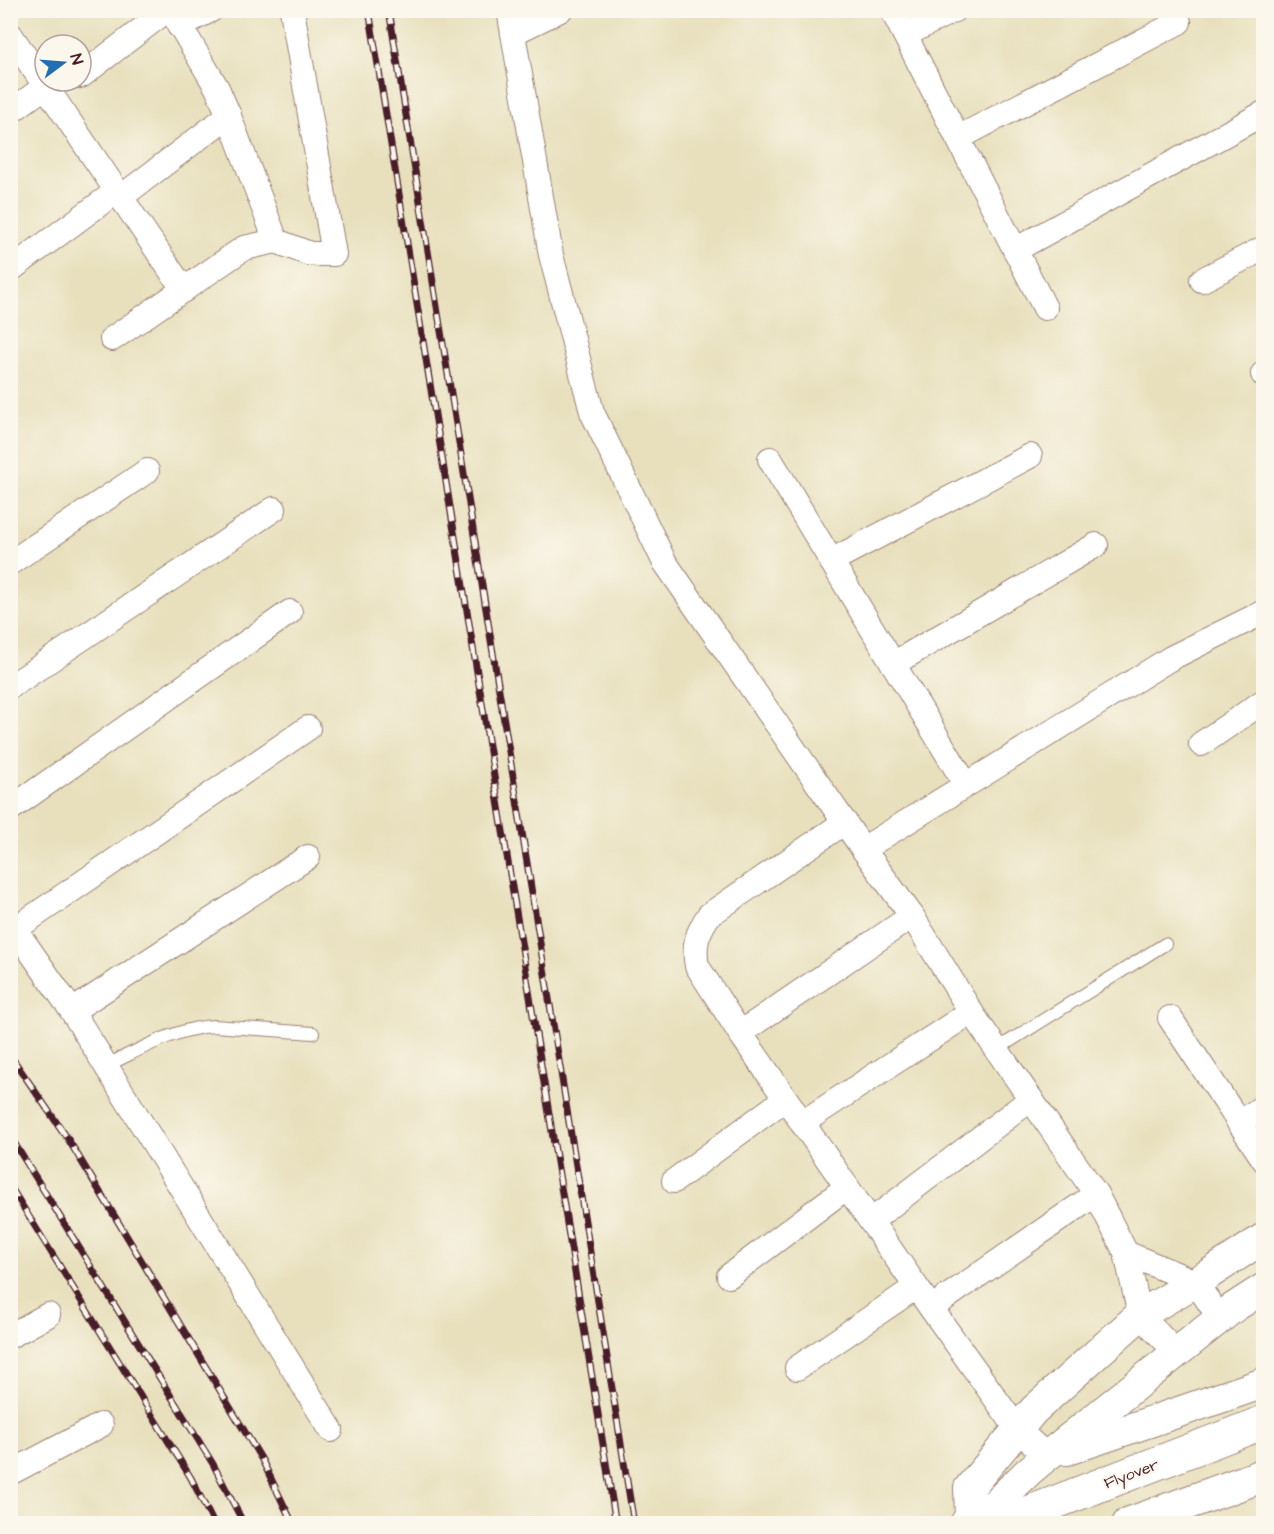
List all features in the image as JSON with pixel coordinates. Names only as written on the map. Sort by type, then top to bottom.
[{"type":"main road","name":"Flyover","points":[[978,1521],[1263,1422]]},
{"type":"main road","points":[[1129,1524],[1263,1475]]},
{"type":"street","points":[[93,68],[172,16],[211,10]]},
{"type":"street","points":[[112,339],[244,248],[276,241],[310,254],[334,254],[292,10]]},
{"type":"street","points":[[560,10],[511,22],[551,255],[592,412],[664,561],[912,916],[971,1012],[1096,1194],[1126,1253],[1140,1314],[1178,1353]]},
{"type":"street","points":[[892,10],[1045,308]]},
{"type":"street","points":[[905,35],[954,10]]},
{"type":"street","points":[[172,16],[217,88],[276,241]]},
{"type":"street","points":[[958,138],[1179,22]]},
{"type":"street","points":[[10,34],[33,68]]},
{"type":"street","points":[[10,111],[47,93]]},
{"type":"street","points":[[50,93],[184,290]]},
{"type":"street","points":[[1015,250],[1263,113]]},
{"type":"street","points":[[10,270],[229,115]]},
{"type":"street","points":[[1202,280],[1263,248]]},
{"type":"street","points":[[831,561],[1030,456]]},
{"type":"street","points":[[770,459],[966,785]]},
{"type":"street","points":[[10,563],[147,471]]},
{"type":"street","points":[[10,687],[274,509]]},
{"type":"street","points":[[893,664],[1096,545]]},
{"type":"street","points":[[10,809],[290,612]]},
{"type":"street","points":[[863,849],[1171,658],[1263,612]]},
{"type":"street","points":[[1201,744],[1263,701]]},
{"type":"street","points":[[308,728],[13,926],[72,1011],[331,1430]]},
{"type":"street","points":[[845,822],[709,915],[700,928],[696,943],[697,966],[740,1034],[1018,1430],[1047,1456]]},
{"type":"street","points":[[72,1011],[308,857]]},
{"type":"street","points":[[740,1034],[912,916]]},
{"type":"street","points":[[802,1123],[971,1012]]},
{"type":"street","points":[[1170,1018],[1263,1160]]},
{"type":"street","points":[[674,1181],[785,1099]]},
{"type":"street","points":[[871,1221],[1031,1099]]},
{"type":"street","points":[[1239,1123],[1263,1106]]},
{"type":"street","points":[[729,1276],[847,1187]]},
{"type":"street","points":[[931,1308],[1096,1194]]},
{"type":"street","points":[[1263,1239],[1140,1314],[1034,1410],[969,1488],[978,1521],[1047,1456],[1220,1318],[1263,1288]]},
{"type":"street","points":[[1126,1253],[1195,1282],[1220,1318]]},
{"type":"street","points":[[796,1368],[916,1287]]},
{"type":"street","points":[[10,1336],[48,1315]]},
{"type":"street","points":[[1047,1456],[1263,1383]]},
{"type":"street","points":[[10,1473],[101,1425]]},
{"type":"lane","points":[[997,1049],[1165,944]]},
{"type":"lane","points":[[105,1066],[179,1032],[198,1027],[214,1026],[313,1033]]},
{"type":"railway","points":[[369,10],[616,1524]]},
{"type":"railway","points":[[389,10],[634,1524]]},
{"type":"railway","points":[[10,1055],[68,1139],[262,1460],[293,1524]]},
{"type":"railway","points":[[10,1136],[213,1464],[244,1524]]},
{"type":"railway","points":[[10,1186],[191,1478],[214,1524]]}]
